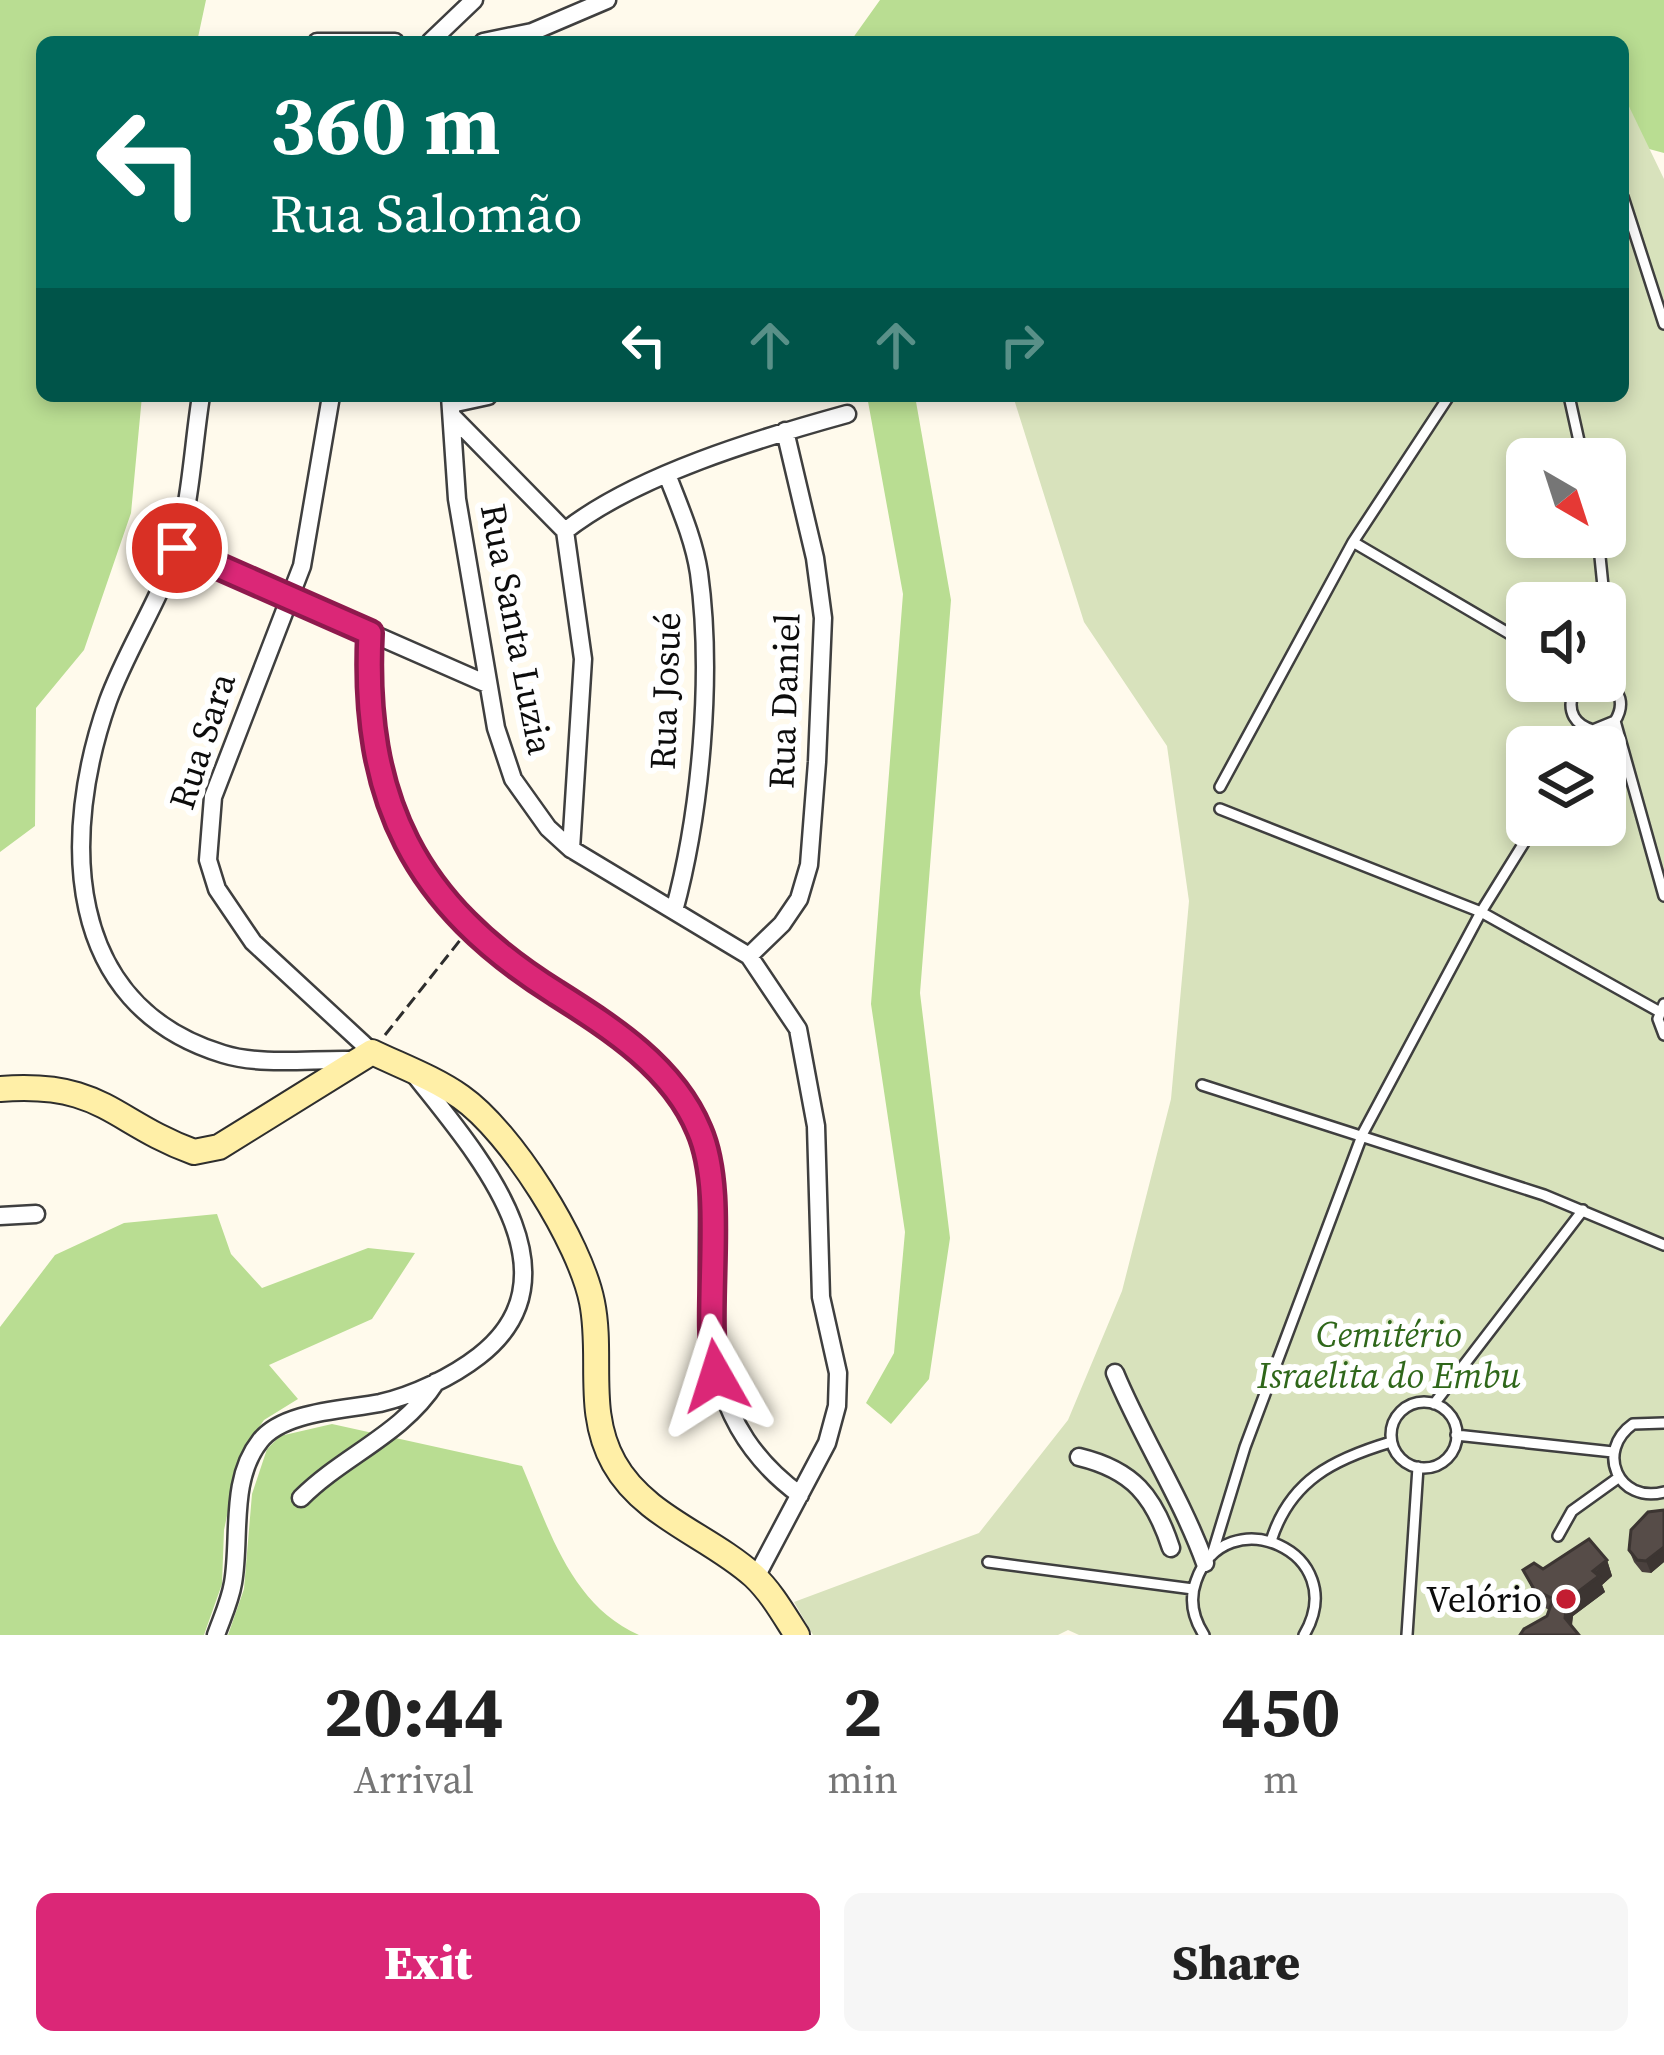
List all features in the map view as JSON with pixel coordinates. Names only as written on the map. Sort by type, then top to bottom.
[{"type":"main road","points":[[0,1089],[72,1091],[112,1106],[194,1152],[219,1147],[361,1056],[410,1069],[462,1097],[498,1132],[583,1270],[593,1304],[594,1387],[602,1435],[614,1462],[650,1505],[755,1577],[797,1635]]},
{"type":"street","points":[[436,36],[474,0]]},
{"type":"street","points":[[512,36],[608,0]]},
{"type":"street","points":[[200,402],[177,548],[110,697],[89,766],[80,870],[94,942],[135,1002],[194,1044],[228,1056],[361,1056]]},
{"type":"street","name":"Rua Sara","points":[[330,402],[292,598],[250,692],[213,797],[208,860],[217,889],[253,942],[361,1056]]},
{"type":"street","points":[[451,405],[565,531],[583,659],[571,848]]},
{"type":"street","name":"Rua Santa Luzia","points":[[451,405],[457,499],[487,684],[512,779],[548,828],[571,848],[749,956],[798,1029],[816,1126],[821,1297],[838,1390],[827,1443],[755,1577]]},
{"type":"street","points":[[565,531],[668,477],[785,431],[847,414]]},
{"type":"street","name":"Rua Daniel","points":[[749,956],[782,924],[799,899],[808,865],[816,785],[823,618],[815,558],[785,431]]},
{"type":"street","name":"Rua Josué","points":[[668,477],[698,570],[702,616],[692,820],[674,911]]},
{"type":"street","points":[[177,548],[487,684]]},
{"type":"street","points":[[370,633],[368,706],[390,815],[424,876],[470,928],[623,1038],[685,1102],[707,1158],[708,1334],[716,1376],[747,1446],[765,1469],[800,1495]]},
{"type":"street","points":[[216,1635],[233,1586],[241,1491],[258,1442],[286,1423],[388,1401],[465,1366],[503,1332],[524,1286],[523,1260],[506,1204],[489,1172],[410,1069]]},
{"type":"street","points":[[0,1216],[36,1214]]},
{"type":"street","points":[[1115,1372],[1144,1439],[1209,1559]]},
{"type":"street","points":[[301,1498],[325,1475],[404,1422],[436,1382]]},
{"type":"street","points":[[1078,1456],[1110,1464],[1145,1489],[1171,1548]]},
{"type":"lane","points":[[1629,216],[1664,324]]},
{"type":"lane","points":[[1220,787],[1353,542],[1445,402]]},
{"type":"lane","points":[[1570,402],[1578,438]]},
{"type":"lane","points":[[1353,542],[1506,632]]},
{"type":"lane","points":[[1608,726],[1615,722],[1622,707],[1619,702]]},
{"type":"lane","points":[[1615,722],[1664,896]]},
{"type":"lane","points":[[1220,808],[1481,912],[1662,1008],[1664,1035]]},
{"type":"lane","points":[[1204,1635],[1192,1609],[1193,1589],[1209,1559],[1363,1133],[1481,912],[1522,846]]},
{"type":"lane","points":[[1202,1084],[1363,1133],[1583,1210],[1664,1245]]},
{"type":"lane","points":[[1434,1403],[1583,1210]]},
{"type":"lane","points":[[1415,1403],[1434,1403],[1450,1416],[1456,1435],[1449,1456],[1418,1467],[1406,1462],[1391,1442],[1398,1414],[1415,1403]]},
{"type":"lane","points":[[1664,1424],[1634,1424],[1613,1452],[1618,1478],[1635,1492],[1664,1492]]},
{"type":"lane","points":[[1456,1435],[1613,1452]]},
{"type":"lane","points":[[1271,1540],[1290,1498],[1312,1476],[1391,1442]]},
{"type":"lane","points":[[1407,1635],[1418,1467]]},
{"type":"lane","points":[[1558,1536],[1572,1511],[1618,1478]]},
{"type":"lane","points":[[1209,1559],[1250,1538],[1271,1540],[1290,1550],[1313,1582],[1316,1602],[1304,1635]]},
{"type":"lane","points":[[988,1562],[1193,1589]]},
{"type":"path","points":[[361,1056],[470,928]]},
{"type":"green space","points":[[0,0],[206,0],[198,36],[36,36],[36,402],[141,402],[131,513],[84,650],[36,708],[35,826],[0,852]]},
{"type":"green space","points":[[880,0],[1664,0],[1664,153],[1629,144],[1629,36],[854,36]]},
{"type":"green space","name":"Cemitério Israelita do Embu","points":[[1629,106],[1664,179],[1664,1635],[1079,1635],[1068,1630],[1058,1635],[813,1635],[794,1602],[979,1533],[1068,1420],[1122,1291],[1171,1099],[1189,901],[1167,746],[1084,622],[1015,402],[1629,402]]},
{"type":"green space","points":[[868,402],[916,402],[951,600],[920,993],[950,1238],[929,1379],[891,1424],[866,1403],[894,1353],[905,1232],[871,1004],[903,594]]},
{"type":"green space","points":[[217,1214],[231,1254],[262,1288],[368,1248],[415,1253],[372,1319],[269,1365],[298,1399],[264,1420],[240,1455],[224,1530],[222,1584],[204,1635],[0,1635],[0,1327],[55,1255],[124,1223]]},
{"type":"green space","points":[[332,1424],[522,1466],[579,1585],[616,1622],[639,1635],[228,1635],[244,1589],[252,1494],[267,1449],[280,1436]]},
{"type":"building","points":[[1664,1510],[1664,1547],[1646,1561],[1637,1560],[1629,1550],[1631,1530],[1648,1512]]},
{"type":"building","points":[[1589,1539],[1607,1560],[1593,1571],[1599,1576],[1567,1600],[1565,1618],[1579,1635],[1520,1635],[1547,1616],[1553,1599],[1534,1589],[1523,1570],[1534,1563],[1543,1569]]},
{"type":"place","name":"Velório","points":[[1566,1599]]},
{"type":"route","points":[[177,548],[370,633],[368,706],[381,781],[390,815],[424,876],[470,928],[623,1038],[685,1102],[701,1132],[707,1158],[708,1334],[716,1376]]}]
